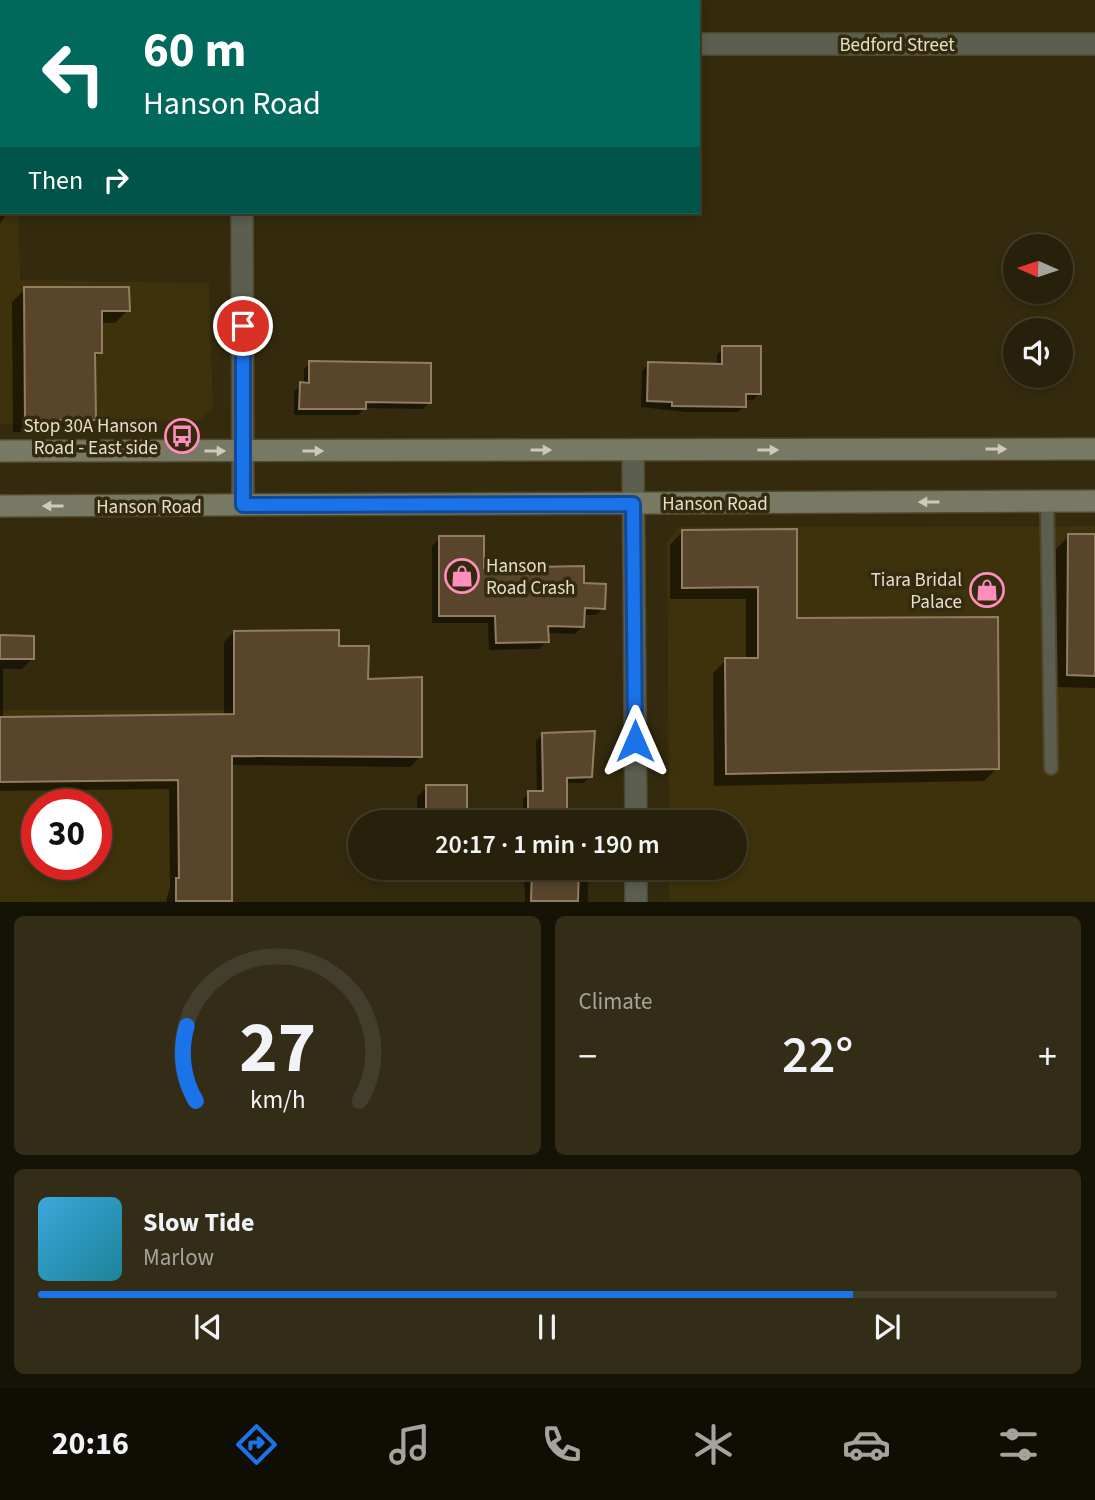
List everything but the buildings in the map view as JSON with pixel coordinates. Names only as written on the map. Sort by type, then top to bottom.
[{"type":"main road","points":[[0,452],[1095,449]]},
{"type":"main road","name":"Hanson Road","points":[[0,506],[1095,501]]},
{"type":"street","name":"Bedford Street","points":[[700,44],[1095,44]]},
{"type":"street","points":[[243,214],[243,505]]},
{"type":"street","points":[[633,450],[636,810]]},
{"type":"street","points":[[636,880],[636,901]]},
{"type":"lane","points":[[1046,501],[1051,768]]},
{"type":"shaded area","points":[[0,214],[19,214],[20,280],[209,283],[213,407],[201,420],[0,424]]},
{"type":"shaded area","points":[[1095,526],[1095,901],[669,901],[669,880],[747,880],[747,810],[669,810],[667,543],[678,527]]},
{"type":"shaded area","points":[[0,710],[233,710],[232,901],[0,902]]},
{"type":"place","name":"Stop 30A Hanson Road - East side","points":[[182,436]]},
{"type":"place","name":"Hanson Road Crash","points":[[462,576]]},
{"type":"place","name":"Tiara Bridal Palace","points":[[987,590]]},
{"type":"route","points":[[243,326],[243,505],[633,504],[635,741]]}]
